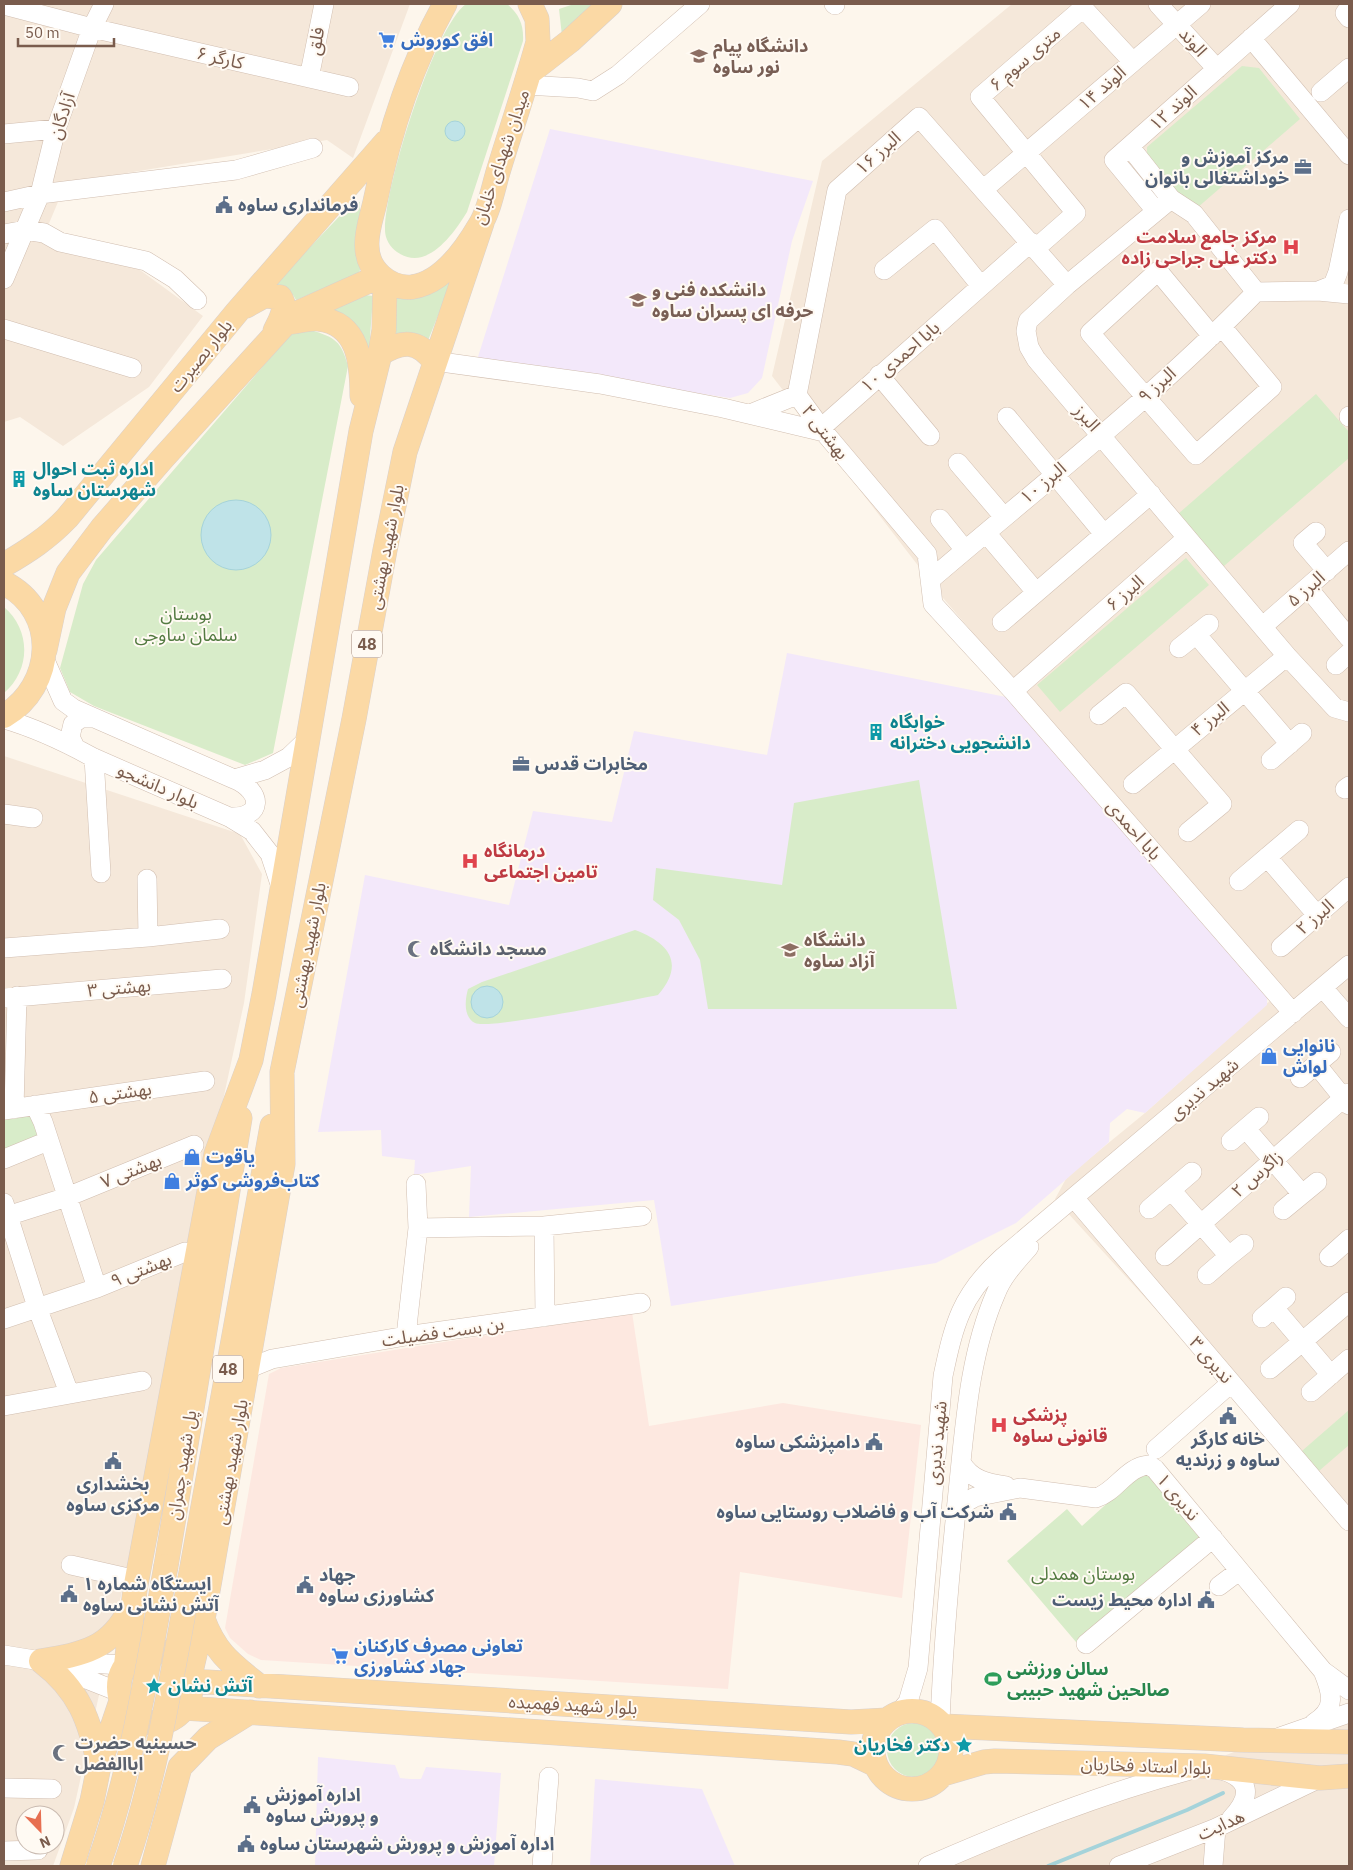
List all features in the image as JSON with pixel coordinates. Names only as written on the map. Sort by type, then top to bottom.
[{"type":"main road","points":[[4,718],[20,705],[35,687],[54,608],[68,572],[157,464],[293,315],[383,278],[368,258],[367,237],[382,168],[422,47],[446,4]]},
{"type":"main road","points":[[527,79],[610,4]]},
{"type":"main road","name":"میدان شهدای خلبان","points":[[383,278],[400,286],[410,287],[430,281],[448,267],[482,224],[539,36],[536,5]]},
{"type":"main road","name":"بلوار بصیرت","points":[[4,565],[32,549],[56,530],[238,312],[391,137]]},
{"type":"main road","name":"بلوار شهید بهشتی","points":[[190,1679],[204,1620],[283,1164],[282,1072],[348,748],[405,452],[434,361],[482,224]]},
{"type":"main road","name":"بلوار شهید بهشتی","points":[[126,1665],[137,1580],[216,1154],[251,1060],[309,738],[361,431],[380,354],[384,330],[383,278]]},
{"type":"main road","points":[[238,312],[264,296],[280,297],[284,302],[284,309],[278,331]]},
{"type":"main road","points":[[278,331],[318,319],[334,323],[350,335],[358,348],[362,373],[361,431]]},
{"type":"main road","points":[[380,354],[397,346],[409,344],[420,346],[434,361]]},
{"type":"main road","points":[[4,583],[18,592],[35,612],[40,624],[44,654]]},
{"type":"main road","name":"پل شهید چمران","points":[[98,1866],[116,1814],[144,1690],[251,1060]]},
{"type":"main road","name":"پل شهید چمران","points":[[125,1866],[138,1828],[169,1691],[282,1072]]},
{"type":"main road","points":[[133,1603],[138,1620],[144,1630],[158,1638],[172,1639],[185,1637],[204,1620],[213,1643],[220,1653],[259,1686]]},
{"type":"main road","points":[[41,1661],[76,1655],[101,1644],[120,1627],[133,1603]]},
{"type":"main road","points":[[72,1866],[120,1697],[120,1675],[126,1665],[141,1653],[161,1651],[179,1660],[190,1679],[191,1693],[184,1708],[173,1718],[151,1723],[130,1714],[120,1697]]},
{"type":"main road","points":[[41,1661],[60,1676],[76,1698],[89,1726],[99,1766]]},
{"type":"main road","name":"بلوار شهید فهمیده","points":[[190,1679],[259,1686],[852,1722],[893,1717]]},
{"type":"main road","name":"بلوار شهید فهمیده","points":[[184,1708],[838,1752],[853,1754],[876,1765]]},
{"type":"main road","points":[[153,1866],[180,1767],[208,1738],[250,1712]]},
{"type":"main road","points":[[920,1712],[941,1724],[949,1737],[951,1749],[949,1762],[943,1774],[927,1786],[907,1789],[888,1781],[876,1765],[873,1753],[874,1740],[879,1729],[893,1717],[920,1712]]},
{"type":"main road","name":"بلوار استاد فخاریان","points":[[941,1724],[998,1729],[1243,1740],[1275,1739],[1349,1742]]},
{"type":"main road","points":[[995,1761],[975,1751],[973,1745],[977,1740],[998,1729]]},
{"type":"main road","points":[[99,1766],[113,1748],[125,1742],[140,1740],[162,1745],[170,1750],[180,1767]]},
{"type":"main road","name":"بلوار استاد فخاریان","points":[[943,1774],[984,1762],[995,1761],[1210,1767],[1320,1778],[1349,1776]]},
{"type":"street","name":"آزادگان","points":[[4,279],[40,194],[56,129],[92,28],[104,4]]},
{"type":"street","name":"فلق","points":[[309,78],[324,4]]},
{"type":"street","points":[[527,79],[593,91],[618,75],[700,4]]},
{"type":"street","name":"الوند","points":[[1158,4],[1217,69],[1290,4]]},
{"type":"street","name":"الوند ۱۴","points":[[984,189],[1201,4]]},
{"type":"street","name":"کارگر ۶","points":[[4,5],[92,28],[349,87]]},
{"type":"street","name":"۶ متری سوم","points":[[1027,153],[980,97],[1083,8],[1132,62]]},
{"type":"street","points":[[1349,9],[1345,13],[1349,18]]},
{"type":"street","points":[[1251,38],[1349,155]]},
{"type":"street","points":[[1321,92],[1349,68]]},
{"type":"street","name":"الوند ۱۲","points":[[1156,211],[1114,160],[1217,69]]},
{"type":"street","name":"البرز ۱۶","points":[[796,396],[837,190],[919,117],[984,189]]},
{"type":"street","points":[[4,134],[56,129]]},
{"type":"street","points":[[1130,147],[1171,199],[1194,214],[1256,292],[1318,291],[1349,294]]},
{"type":"street","points":[[4,202],[40,194],[236,170],[313,148]]},
{"type":"street","name":"بابا احمدی ۱۰","points":[[822,430],[879,375],[980,286],[1076,213],[1027,153]]},
{"type":"street","points":[[984,189],[1067,285]]},
{"type":"street","name":"البرز","points":[[1171,199],[1067,285],[1028,321],[1026,332],[1028,347],[1287,656],[1335,708],[1349,712]]},
{"type":"street","points":[[1318,291],[1333,285],[1338,272],[1349,219]]},
{"type":"street","points":[[884,270],[935,229],[980,286]]},
{"type":"street","points":[[4,234],[25,230],[44,234],[60,242],[146,261],[175,279],[197,300]]},
{"type":"street","points":[[1158,271],[1217,332],[1272,387],[1196,455],[1090,333],[1158,271]]},
{"type":"street","name":"البرز ۹","points":[[1101,434],[1217,332],[1256,292]]},
{"type":"street","points":[[4,329],[132,368]]},
{"type":"street","points":[[434,361],[600,384],[822,430]]},
{"type":"street","points":[[879,375],[930,436]]},
{"type":"street","name":"بهشتی ۲","points":[[750,414],[796,396],[822,430],[926,554],[934,604],[1013,691]]},
{"type":"street","points":[[1007,417],[1104,534]]},
{"type":"street","name":"البرز ۱۰","points":[[930,580],[1101,434]]},
{"type":"street","points":[[958,463],[1004,517]]},
{"type":"street","points":[[1002,622],[1151,494]]},
{"type":"street","points":[[940,519],[966,550]]},
{"type":"street","points":[[1316,532],[1303,543],[1327,571]]},
{"type":"street","points":[[986,533],[1036,592]]},
{"type":"street","name":"البرز ۶","points":[[1013,691],[1188,538]]},
{"type":"street","name":"البرز ۵","points":[[1263,626],[1349,551]]},
{"type":"street","points":[[1308,588],[1349,638]]},
{"type":"street","points":[[1179,648],[1203,629],[1244,691],[1296,738],[1271,760]]},
{"type":"street","name":"بلوار دانشجو","points":[[44,654],[63,701],[93,718],[234,779],[251,789],[255,795],[256,805],[252,813],[242,818],[229,817]]},
{"type":"street","name":"البرز ۴","points":[[1133,784],[1287,656]]},
{"type":"street","name":"بابا احمدی","points":[[1013,691],[1293,1013]]},
{"type":"street","points":[[1100,715],[1126,693],[1222,804],[1188,832]]},
{"type":"street","name":"بلوار دانشجو","points":[[4,718],[75,747],[94,758],[229,817],[252,831],[270,854],[281,887]]},
{"type":"street","points":[[75,747],[70,738],[74,724],[81,718],[93,718]]},
{"type":"street","points":[[234,779],[265,770],[289,757],[309,738]]},
{"type":"street","points":[[94,758],[100,873]]},
{"type":"street","points":[[4,814],[33,818]]},
{"type":"street","points":[[1239,881],[1299,830]]},
{"type":"street","points":[[1267,856],[1317,915]]},
{"type":"street","points":[[147,879],[148,937]]},
{"type":"street","name":"البرز ۲","points":[[1281,947],[1349,888]]},
{"type":"street","points":[[4,948],[148,937],[220,929]]},
{"type":"street","name":"شهید ندیری","points":[[893,1717],[908,1702],[918,1668],[943,1376],[953,1332],[962,1308],[981,1278],[1349,965]]},
{"type":"street","name":"بهشتی ۳","points":[[10,997],[222,979]]},
{"type":"street","points":[[1323,988],[1349,1018]]},
{"type":"street","points":[[9,1109],[10,997]]},
{"type":"street","points":[[1300,1078],[1331,1052]]},
{"type":"street","points":[[1316,1064],[1347,1099]]},
{"type":"street","name":"بهشتی ۵","points":[[9,1109],[205,1081]]},
{"type":"street","name":"زاگرس ۲","points":[[1165,1256],[1273,1160],[1347,1099]]},
{"type":"street","points":[[34,1105],[43,1122],[97,1288]]},
{"type":"street","points":[[1231,1141],[1253,1123],[1273,1160],[1302,1194]]},
{"type":"street","points":[[4,1159],[48,1141]]},
{"type":"street","name":"بهشتی ۷","points":[[5,1212],[67,1197],[194,1145]]},
{"type":"street","points":[[1148,1209],[1192,1172]]},
{"type":"street","points":[[1283,1210],[1317,1182]]},
{"type":"street","points":[[406,1336],[418,1228],[416,1184]]},
{"type":"street","points":[[1171,1190],[1229,1256]]},
{"type":"street","name":"ندیری ۳","points":[[1075,1199],[1349,1521]]},
{"type":"street","name":"شهید ندیری","points":[[941,1724],[955,1514],[978,1343],[996,1292],[1006,1275],[1059,1211]]},
{"type":"street","points":[[5,1212],[37,1308],[69,1394]]},
{"type":"street","points":[[418,1228],[544,1226],[642,1216]]},
{"type":"street","points":[[544,1226],[545,1317]]},
{"type":"street","points":[[1207,1275],[1244,1244]]},
{"type":"street","name":"بهشتی ۹","points":[[4,1320],[97,1288],[185,1252]]},
{"type":"street","points":[[1270,1369],[1349,1302]]},
{"type":"street","name":"بن بست فضیلت","points":[[247,1369],[272,1359],[406,1336],[641,1303]]},
{"type":"street","points":[[1274,1308],[1331,1375]]},
{"type":"street","points":[[1311,1392],[1349,1359]]},
{"type":"street","points":[[4,1406],[142,1381]]},
{"type":"street","points":[[1156,1449],[1231,1383]]},
{"type":"street","points":[[961,1462],[969,1474],[975,1478],[992,1484],[1020,1488]]},
{"type":"street","name":"ندیری ۱","points":[[955,1514],[975,1497],[1020,1488],[1096,1498],[1106,1494],[1134,1470],[1149,1465],[1155,1469],[1323,1671]]},
{"type":"street","points":[[1086,1644],[1213,1538]]},
{"type":"street","points":[[71,1565],[137,1580]]},
{"type":"street","points":[[1219,1586],[1239,1570]]},
{"type":"street","points":[[4,1655],[41,1661],[126,1665]]},
{"type":"street","points":[[41,1661],[120,1697]]},
{"type":"street","points":[[1323,1671],[1349,1690]]},
{"type":"street","points":[[1305,1729],[1326,1716],[1330,1704],[1330,1689],[1323,1671]]},
{"type":"street","points":[[1275,1739],[1349,1713]]},
{"type":"street","points":[[928,1866],[994,1837],[1131,1786],[1210,1767],[1230,1773],[1240,1780],[1247,1793],[1244,1805],[1221,1826],[1213,1866]]},
{"type":"street","points":[[542,1866],[549,1777]]},
{"type":"street","name":"هدایت","points":[[1119,1866],[1221,1826],[1320,1778]]},
{"type":"street","points":[[4,1788],[52,1789]]},
{"type":"shaded area","points":[[4,4],[410,4],[353,158],[327,140],[66,183],[42,240],[140,270],[203,316],[149,387],[63,446],[20,417],[4,422]]},
{"type":"shaded area","points":[[1012,4],[1349,4],[1349,1530],[1212,1371],[1055,1199],[1067,1177],[1145,1113],[1281,991],[943,598],[772,376],[822,161]]},
{"type":"shaded area","name":"دانشکده فنی و حرفه ای پسران ساوه","points":[[550,129],[813,181],[792,241],[762,378],[748,393],[730,398],[477,360]]},
{"type":"shaded area","name":"دانشگاه آزاد ساوه","points":[[787,653],[1016,699],[1267,994],[1267,1005],[1145,1113],[1127,1109],[1110,1123],[1109,1142],[1016,1223],[936,1263],[671,1306],[654,1200],[469,1217],[471,1166],[414,1175],[415,1160],[382,1156],[381,1130],[318,1132],[365,875],[509,905],[533,811],[612,822],[634,731],[767,755]]},
{"type":"shaded area","points":[[4,756],[240,834],[262,874],[244,1003],[176,1318],[144,1492],[74,1808],[65,1833],[65,1805],[15,1805],[15,1855],[57,1855],[53,1866],[4,1866]]},
{"type":"shaded area","points":[[632,1312],[649,1426],[783,1403],[921,1425],[902,1598],[740,1572],[728,1689],[261,1660],[248,1654],[230,1638],[225,1628],[269,1374],[281,1368]]},
{"type":"shaded area","points":[[1349,1702],[1349,1866],[940,1866],[1296,1728]]},
{"type":"shaded area","points":[[318,1757],[395,1765],[400,1778],[410,1779],[421,1779],[426,1767],[501,1773],[494,1866],[315,1866]]},
{"type":"shaded area","points":[[595,1779],[702,1789],[735,1866],[590,1866]]},
{"type":"green space","points":[[466,4],[507,4],[520,20],[523,30],[523,41],[467,212],[455,230],[438,248],[419,258],[408,257],[392,248],[385,233],[387,209],[393,181],[413,110],[426,75],[453,19]]},
{"type":"green space","points":[[574,4],[598,4],[562,36],[559,9]]},
{"type":"green space","points":[[1242,66],[1259,68],[1300,119],[1197,208],[1178,197],[1147,159],[1147,147]]},
{"type":"green space","points":[[354,201],[360,202],[360,270],[357,278],[343,280],[296,300],[287,289],[274,285]]},
{"type":"green space","points":[[453,278],[427,343],[393,339],[393,294]]},
{"type":"green space","points":[[365,295],[373,296],[369,351],[365,341],[320,311]]},
{"type":"green space","name":"بوستان سلمان ساوجی","points":[[311,330],[332,338],[343,351],[348,366],[273,753],[245,765],[94,706],[70,692],[60,668],[83,584],[96,560],[290,335],[299,331]]},
{"type":"green space","points":[[1316,394],[1349,432],[1349,458],[1224,566],[1178,514]]},
{"type":"green space","points":[[1186,558],[1209,585],[1060,712],[1037,685]]},
{"type":"green space","points":[[4,607],[13,616],[19,627],[23,638],[24,650],[23,662],[19,673],[13,684],[4,693]]},
{"type":"green space","points":[[919,780],[957,1009],[708,1009],[700,960],[679,920],[653,900],[656,868],[782,885],[794,803]]},
{"type":"green space","points":[[635,930],[657,941],[670,956],[672,964],[671,974],[658,995],[562,1014],[506,1022],[475,1023],[468,1017],[466,998],[468,989],[482,982]]},
{"type":"green space","points":[[32,1112],[41,1138],[4,1151],[4,1116]]},
{"type":"green space","points":[[1349,1410],[1349,1445],[1312,1477],[1295,1457]]},
{"type":"green space","name":"بوستان همدلی","points":[[1148,1475],[1202,1536],[1076,1642],[1007,1561],[1067,1509],[1082,1526],[1134,1479]]},
{"type":"green space","points":[[909,1723],[919,1723],[929,1727],[937,1735],[941,1750],[937,1765],[929,1773],[919,1777],[909,1777],[899,1773],[891,1765],[887,1755],[887,1745],[891,1735],[899,1727]]},
{"type":"water","points":[[451,121],[459,121],[465,127],[465,135],[459,141],[451,141],[445,135],[445,127]]},
{"type":"water","points":[[236,500],[249,503],[261,510],[268,522],[271,535],[268,548],[261,560],[249,567],[236,570],[223,567],[211,560],[204,548],[201,535],[204,522],[211,510],[223,503]]},
{"type":"water","points":[[487,986],[499,990],[503,1002],[499,1014],[487,1018],[475,1014],[471,1002],[475,990]]},
{"type":"waterway","points":[[1048,1866],[1187,1810],[1223,1793]]},
{"type":"place","name":"افق کوروش","points":[[387,40]]},
{"type":"place","name":"دانشگاه پیام نور ساوه","points":[[699,56]]},
{"type":"place","name":"مرکز آموزش و خوداشتغالی بانوان","points":[[1303,167]]},
{"type":"place","name":"فرمانداری ساوه","points":[[224,205]]},
{"type":"place","name":"مرکز جامع سلامت دکتر علی جراحی زاده","points":[[1291,247]]},
{"type":"place","name":"دانشکده فنی و حرفه ای پسران ساوه","points":[[638,300]]},
{"type":"place","name":"اداره ثبت احوال شهرستان ساوه","points":[[19,479]]},
{"type":"place","name":"خوابگاه دانشجویی دخترانه","points":[[876,732]]},
{"type":"place","name":"مخابرات قدس","points":[[521,764]]},
{"type":"place","name":"درمانگاه تامین اجتماعی","points":[[470,861]]},
{"type":"place","name":"مسجد دانشگاه","points":[[416,949]]},
{"type":"place","name":"دانشگاه آزاد ساوه","points":[[790,950]]},
{"type":"place","name":"نانوایی لواش","points":[[1269,1056]]},
{"type":"place","name":"یاقوت","points":[[192,1157]]},
{"type":"place","name":"کتاب‌فروشی کوثر","points":[[172,1181]]},
{"type":"place","name":"خانه کارگر ساوه و زرندیه","points":[[1228,1416]]},
{"type":"place","name":"پزشکی قانونی ساوه","points":[[999,1425]]},
{"type":"place","name":"دامپزشکی ساوه","points":[[874,1442]]},
{"type":"place","name":"بخشداری مرکزی ساوه","points":[[113,1461]]},
{"type":"place","name":"شرکت آب و فاضلاب روستایی ساوه","points":[[1008,1512]]},
{"type":"place","name":"جهاد کشاورزی ساوه","points":[[305,1585]]},
{"type":"place","name":"ایستگاه شماره ۱ آتش نشانی ساوه","points":[[69,1594]]},
{"type":"place","name":"اداره محیط زیست","points":[[1206,1600]]},
{"type":"place","name":"تعاونی مصرف کارکنان جهاد کشاورزی","points":[[340,1656]]},
{"type":"place","name":"سالن ورزشی صالحین شهید حبیبی","points":[[993,1679]]},
{"type":"place","name":"آتش نشان","points":[[154,1686]]},
{"type":"place","name":"دکتر فخاریان","points":[[964,1745]]},
{"type":"place","name":"حسینیه حضرت اباالفضل","points":[[61,1753]]},
{"type":"place","name":"اداره آموزش و پرورش ساوه","points":[[252,1805]]},
{"type":"place","name":"اداره آموزش و پرورش شهرستان ساوه","points":[[246,1844]]}]
